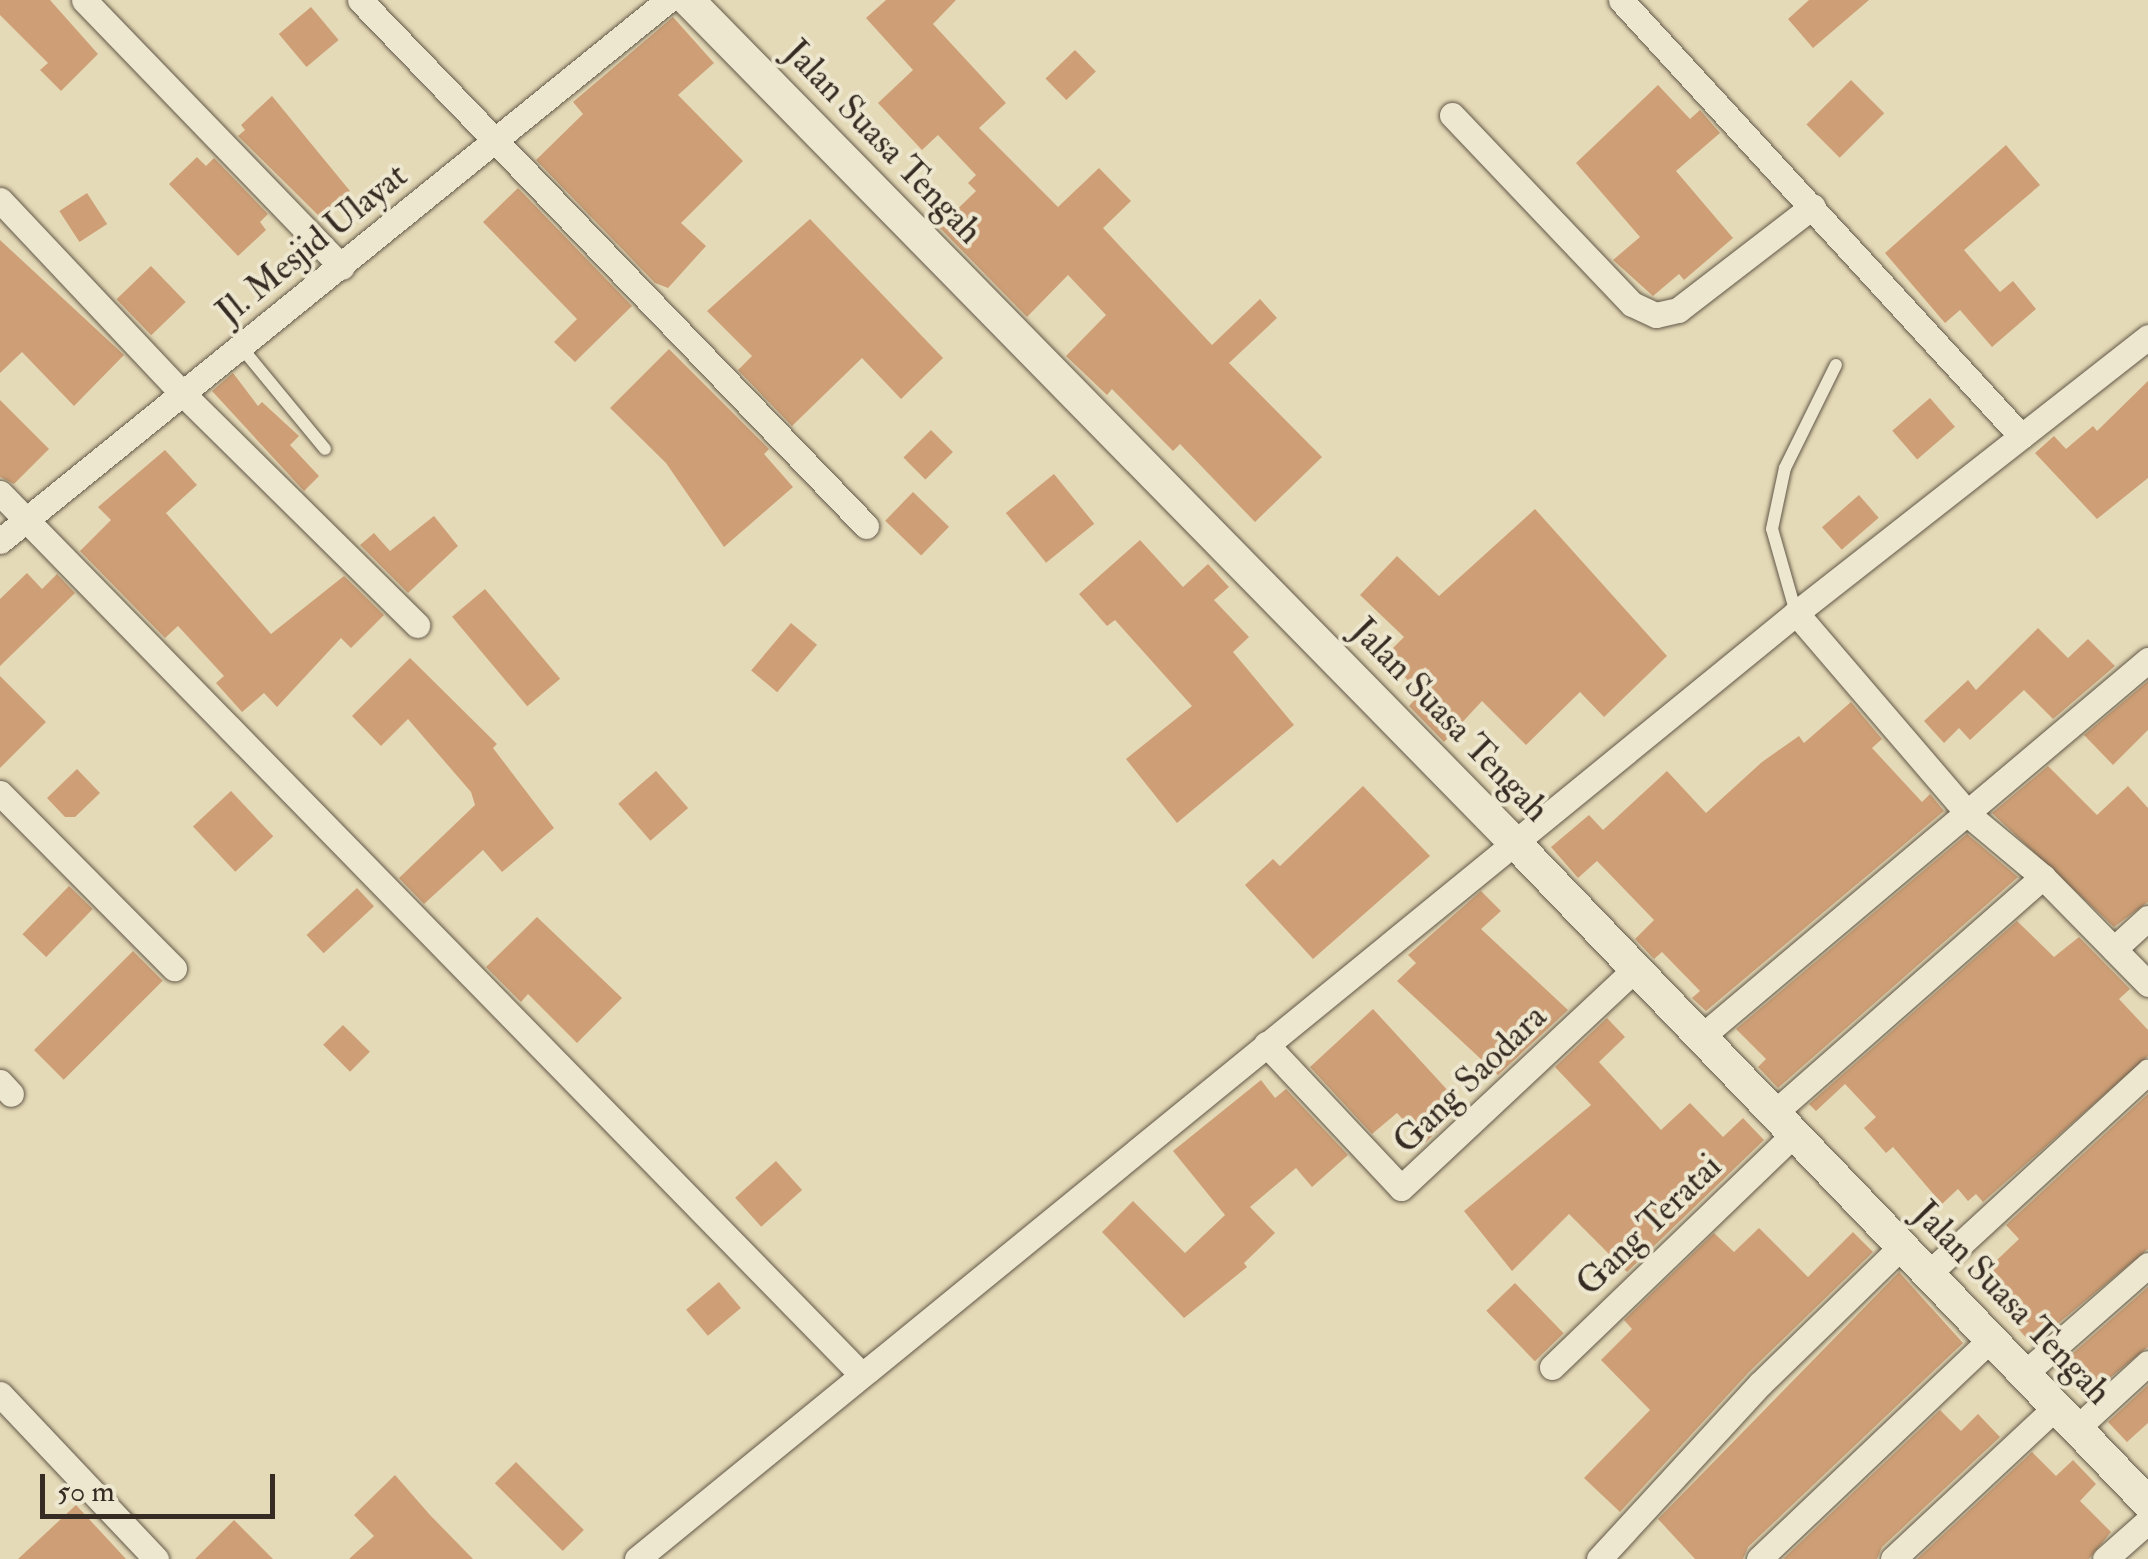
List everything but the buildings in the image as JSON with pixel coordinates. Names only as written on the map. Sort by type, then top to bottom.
[{"type":"street","points":[[84,0],[342,266]]},
{"type":"street","points":[[360,0],[866,526]]},
{"type":"street","name":"Jl. Mesjid Ulayat","points":[[0,541],[668,0]]},
{"type":"street","name":"Jalan Suasa Tengah","points":[[688,0],[1518,846],[2148,1503]]},
{"type":"street","points":[[1620,0],[2020,436]]},
{"type":"street","points":[[1452,115],[1632,304],[1656,315],[1678,310],[1813,206]]},
{"type":"street","points":[[0,200],[183,394],[417,625]]},
{"type":"street","points":[[648,1555],[861,1374],[1276,1055],[1796,613],[2148,337]]},
{"type":"street","points":[[0,493],[861,1374]]},
{"type":"street","points":[[1796,613],[1970,816],[2043,876],[2148,984]]},
{"type":"street","points":[[1701,1038],[1970,816],[2148,660]]},
{"type":"street","points":[[0,793],[174,968]]},
{"type":"street","name":"Gang Teratai","points":[[1552,1366],[1784,1123],[2043,876]]},
{"type":"street","points":[[2114,949],[2148,918]]},
{"type":"street","name":"Gang Saodara","points":[[1276,1055],[1395,1184],[1409,1187],[1635,969]]},
{"type":"street","points":[[1928,1274],[2148,1072]]},
{"type":"street","points":[[1599,1559],[1760,1384],[1902,1246]]},
{"type":"street","points":[[2024,1374],[2148,1265]]},
{"type":"street","points":[[1759,1559],[1991,1339]]},
{"type":"street","points":[[1893,1559],[2066,1418],[2148,1362]]},
{"type":"street","points":[[0,1394],[156,1559]]},
{"type":"street","points":[[2105,1559],[2148,1520]]},
{"type":"lane","points":[[242,347],[325,449]]},
{"type":"lane","points":[[1796,613],[1772,529],[1784,468],[1836,364]]}]
